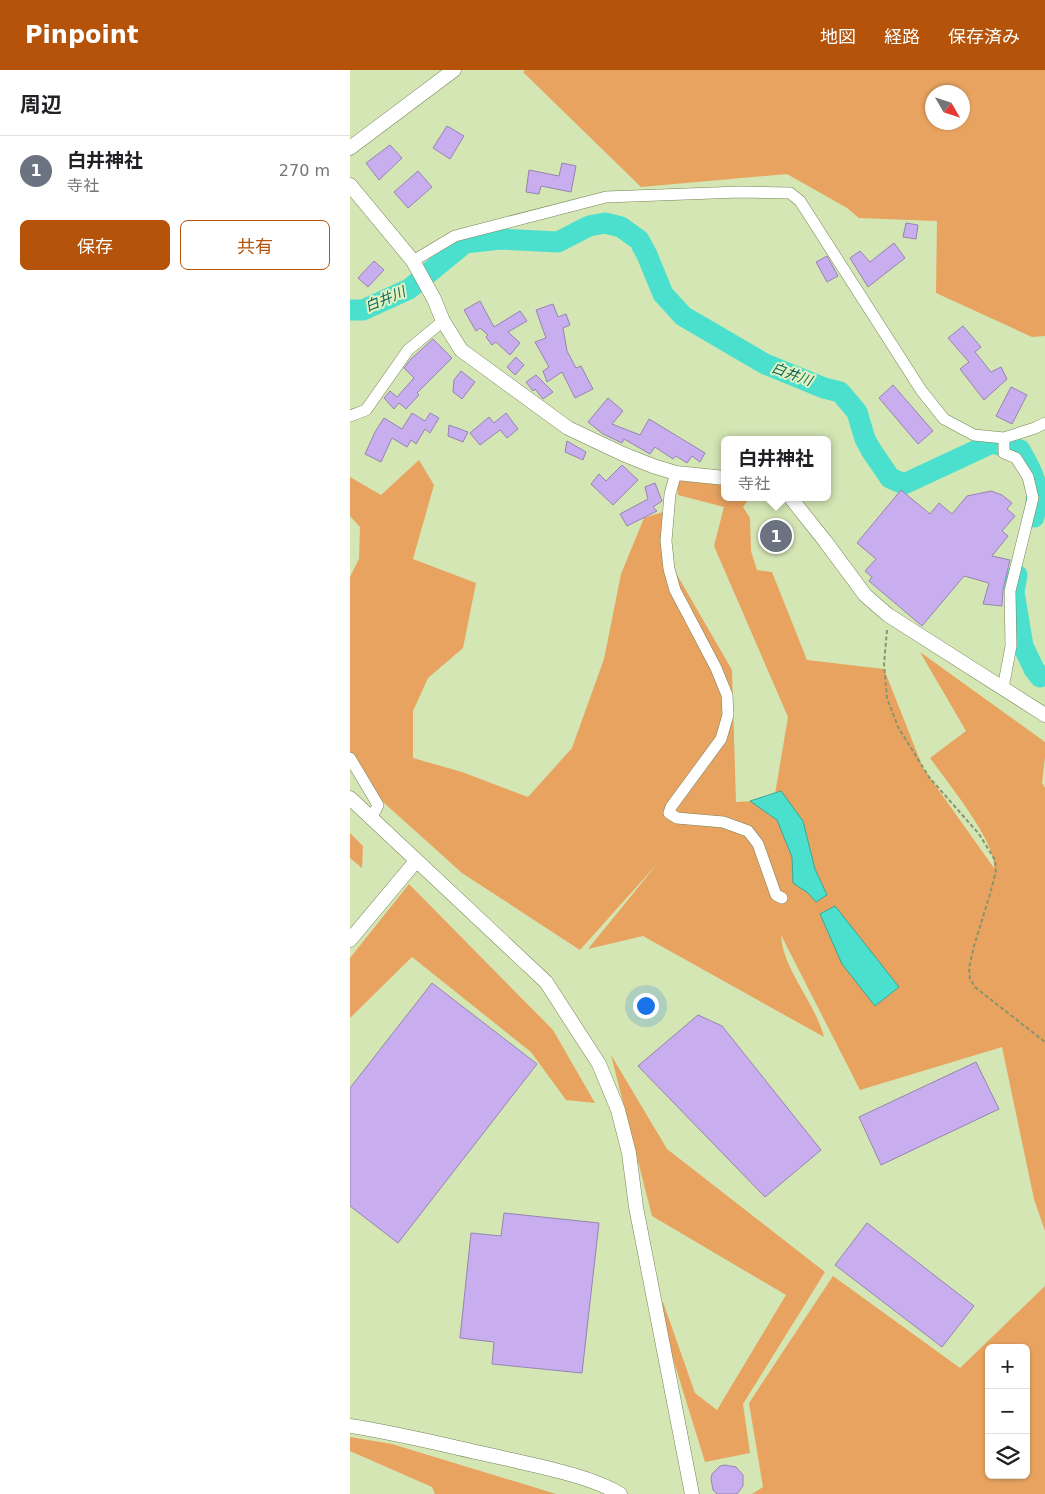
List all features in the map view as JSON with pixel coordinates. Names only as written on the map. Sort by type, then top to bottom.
[{"type":"street","points":[[350,148],[454,70]]},
{"type":"street","points":[[350,185],[413,261],[434,299],[443,321],[461,350],[568,428],[623,454],[676,473],[721,478]]},
{"type":"street","points":[[413,261],[455,236],[606,197],[740,192],[790,193],[800,201],[921,390],[944,419],[974,435],[1004,438],[1045,424]]},
{"type":"street","points":[[350,416],[366,410],[408,350],[443,321]]},
{"type":"street","points":[[1003,688],[1011,646],[1010,591],[1033,498],[1028,477],[1016,458],[1004,453],[1004,438]]},
{"type":"street","points":[[676,473],[670,494],[666,541],[669,569],[675,590],[716,668],[726,695],[728,715],[721,739],[671,807],[669,813],[677,818],[723,822],[748,831],[758,844],[776,895],[782,898]]},
{"type":"street","points":[[793,501],[865,595],[888,614],[1045,715]]},
{"type":"street","points":[[350,758],[378,805],[372,820]]},
{"type":"street","points":[[350,798],[546,982],[600,1064],[618,1110],[629,1153],[636,1207],[692,1494]]},
{"type":"street","points":[[350,940],[416,861]]},
{"type":"street","points":[[350,1426],[383,1431],[526,1464],[577,1477],[620,1494]]},
{"type":"path","points":[[888,614],[884,664],[887,698],[898,727],[929,777],[979,834],[994,860],[996,871],[972,953],[969,968],[970,979],[976,988],[1045,1042]]},
{"type":"shaded area","points":[[525,70],[1045,70],[1045,336],[1032,337],[936,293],[937,221],[859,218],[847,208],[787,174],[641,187],[523,72]]},
{"type":"shaded area","points":[[419,460],[434,485],[413,559],[476,583],[463,648],[428,678],[413,711],[413,758],[462,772],[528,797],[572,748],[604,659],[621,574],[644,518],[666,511],[666,541],[676,573],[732,670],[736,802],[774,800],[788,717],[714,546],[724,507],[678,495],[677,480],[721,485],[721,501],[747,501],[743,507],[750,518],[751,551],[757,570],[772,572],[807,660],[884,669],[923,768],[994,868],[993,857],[979,828],[930,758],[966,731],[920,652],[1045,742],[1042,783],[1045,788],[1045,1231],[1034,1199],[1002,1047],[860,1090],[781,935],[787,961],[814,1011],[824,1037],[643,936],[588,949],[657,864],[580,950],[462,873],[383,802],[350,764],[350,577],[359,559],[360,527],[350,516],[350,477],[381,495]]},
{"type":"shaded area","points":[[350,833],[363,846],[362,868],[350,858]]},
{"type":"shaded area","points":[[409,884],[553,1030],[595,1103],[566,1100],[531,1052],[412,957],[350,1018],[350,958]]},
{"type":"shaded area","points":[[611,1055],[667,1149],[825,1272],[743,1404],[750,1453],[705,1462],[657,1307],[663,1302],[695,1393],[717,1410],[786,1295],[652,1216]]},
{"type":"shaded area","points":[[833,1276],[960,1368],[1045,1286],[1045,1494],[752,1494],[763,1487],[749,1403]]},
{"type":"shaded area","points":[[350,1437],[392,1444],[556,1494],[435,1494],[432,1487],[350,1451]]},
{"type":"water","points":[[781,791],[803,821],[815,869],[827,895],[816,902],[808,893],[793,883],[792,857],[777,820],[750,801]]},
{"type":"water","points":[[835,906],[899,987],[875,1006],[842,964],[820,914]]},
{"type":"building","points":[[447,126],[464,136],[450,159],[433,148]]},
{"type":"building","points":[[390,145],[402,158],[379,180],[366,163]]},
{"type":"building","points":[[562,163],[576,166],[571,192],[541,186],[539,194],[526,192],[529,170],[559,176]]},
{"type":"building","points":[[418,171],[432,187],[408,208],[394,192]]},
{"type":"building","points":[[906,223],[918,225],[916,239],[903,237]]},
{"type":"building","points":[[894,243],[905,258],[868,287],[850,258],[860,251],[870,262]]},
{"type":"building","points":[[827,256],[838,276],[827,282],[816,262]]},
{"type":"building","points":[[374,261],[384,270],[368,287],[358,278]]},
{"type":"building","points":[[480,301],[494,327],[520,311],[527,321],[508,332],[520,343],[510,355],[496,342],[492,345],[486,337],[488,335],[480,328],[476,331],[464,310]]},
{"type":"building","points":[[553,304],[558,317],[566,314],[570,325],[563,328],[567,351],[576,368],[581,366],[593,389],[575,398],[562,372],[547,382],[543,371],[549,367],[535,342],[546,338],[536,310]]},
{"type":"building","points":[[963,326],[981,347],[975,352],[991,372],[1001,367],[1007,379],[984,400],[960,369],[969,362],[948,338]]},
{"type":"building","points":[[433,339],[452,358],[417,393],[419,395],[406,409],[399,403],[394,409],[384,398],[390,391],[397,397],[414,378],[404,368]]},
{"type":"building","points":[[516,357],[524,365],[515,375],[507,367]]},
{"type":"building","points":[[461,371],[475,382],[462,399],[453,392],[454,380]]},
{"type":"building","points":[[536,375],[553,392],[543,399],[526,382]]},
{"type":"building","points":[[893,385],[933,431],[918,444],[879,398]]},
{"type":"building","points":[[1011,387],[1027,395],[1012,424],[996,416]]},
{"type":"building","points":[[608,398],[623,411],[612,424],[640,435],[649,419],[705,453],[700,462],[692,456],[687,463],[676,456],[673,459],[655,447],[650,454],[624,439],[622,443],[603,434],[588,422]]},
{"type":"building","points":[[412,413],[425,421],[430,413],[439,418],[430,433],[425,429],[416,444],[411,440],[407,447],[392,438],[381,462],[365,454],[384,418],[402,429]]},
{"type":"building","points":[[506,413],[518,429],[507,438],[500,430],[480,445],[470,433],[489,417],[494,423]]},
{"type":"building","points":[[449,425],[468,432],[463,442],[448,436]]},
{"type":"building","points":[[567,441],[586,452],[583,460],[565,452]]},
{"type":"building","points":[[622,465],[638,480],[613,505],[591,484],[599,474],[606,481]]},
{"type":"building","points":[[655,483],[662,501],[653,507],[657,511],[627,526],[620,514],[648,499],[645,487]]},
{"type":"building","points":[[901,490],[930,514],[939,503],[952,514],[967,496],[991,491],[1002,495],[1012,503],[1007,509],[1015,516],[1002,531],[1008,536],[992,556],[1010,560],[1003,589],[1002,606],[983,604],[989,583],[964,576],[922,626],[869,581],[872,577],[865,571],[876,559],[857,543]]},
{"type":"building","points":[[782,526],[788,537],[771,546],[765,535]]},
{"type":"building","points":[[432,983],[537,1064],[398,1243],[350,1206],[350,1088]]},
{"type":"building","points":[[698,1015],[722,1026],[821,1150],[765,1197],[638,1066]]},
{"type":"building","points":[[976,1062],[999,1109],[881,1165],[859,1117]]},
{"type":"building","points":[[504,1213],[599,1223],[582,1373],[492,1364],[494,1342],[460,1338],[471,1233],[501,1236]]},
{"type":"building","points":[[867,1223],[974,1306],[942,1347],[835,1265]]},
{"type":"building","points":[[720,1466],[736,1467],[743,1475],[743,1486],[737,1494],[717,1494],[713,1490],[712,1474]]},
{"type":"waterway","name":"白井川","points":[[350,310],[363,310],[409,289],[465,243],[500,239],[558,242],[589,226],[605,223],[621,227],[639,240],[663,294],[683,316],[765,364],[824,388],[840,392],[857,412],[865,439],[890,478],[904,484],[992,443],[1020,450],[1035,482],[1037,497],[1034,517]]},
{"type":"waterway","name":"白井川","points":[[1017,575],[1014,592],[1023,646],[1040,677]]},
{"type":"waterway","name":"白井川","points":[[1040,677],[1045,683]]},
{"type":"place","name":"白井神社","points":[[776,536]]}]
